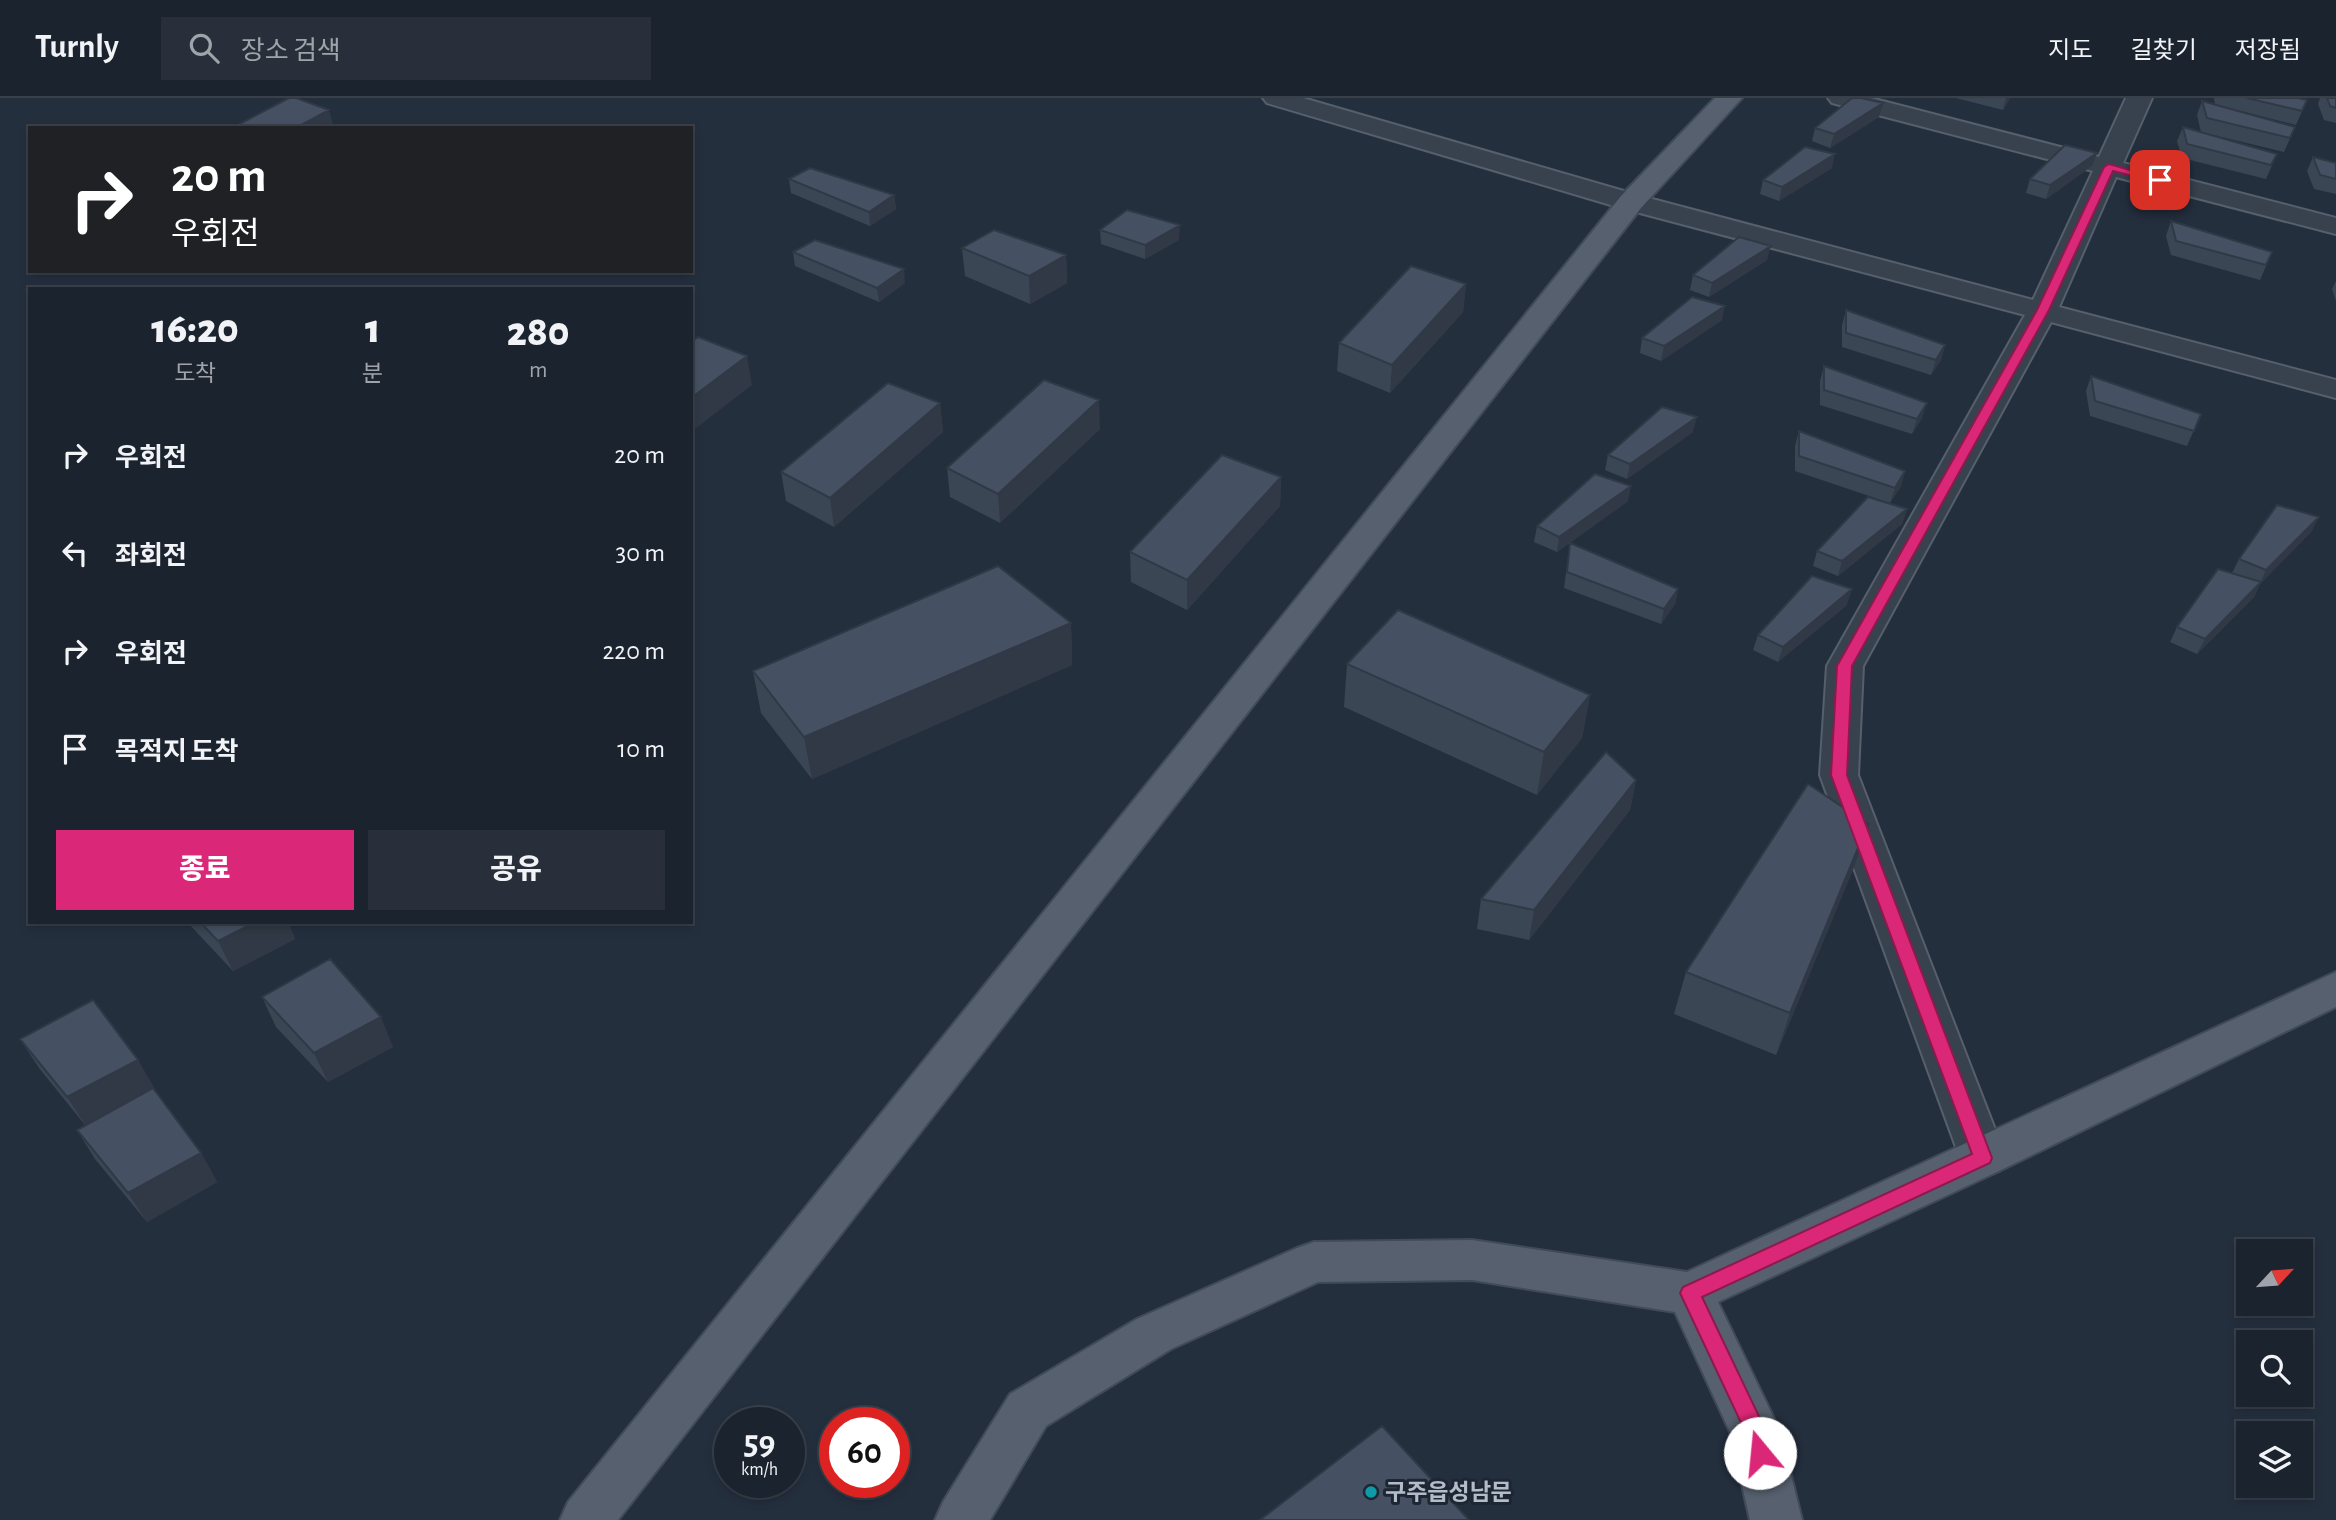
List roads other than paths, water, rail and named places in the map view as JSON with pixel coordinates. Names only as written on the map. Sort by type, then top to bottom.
[{"type":"main road","points":[[586,1520],[1631,202],[1729,98]]},
{"type":"main road","points":[[961,1520],[1028,1409],[1154,1334],[1314,1262],[1472,1259],[1690,1293],[1983,1158],[2336,988]]},
{"type":"main road","points":[[1690,1293],[1755,1431],[1776,1520]]},
{"type":"street","points":[[1276,98],[1631,202],[2336,389]]},
{"type":"street","points":[[1841,98],[2336,226]]},
{"type":"street","points":[[1983,1158],[1839,775],[1845,666],[2043,310],[2139,98]]},
{"type":"place","name":"구주읍성남문","points":[[1371,1492]]}]
